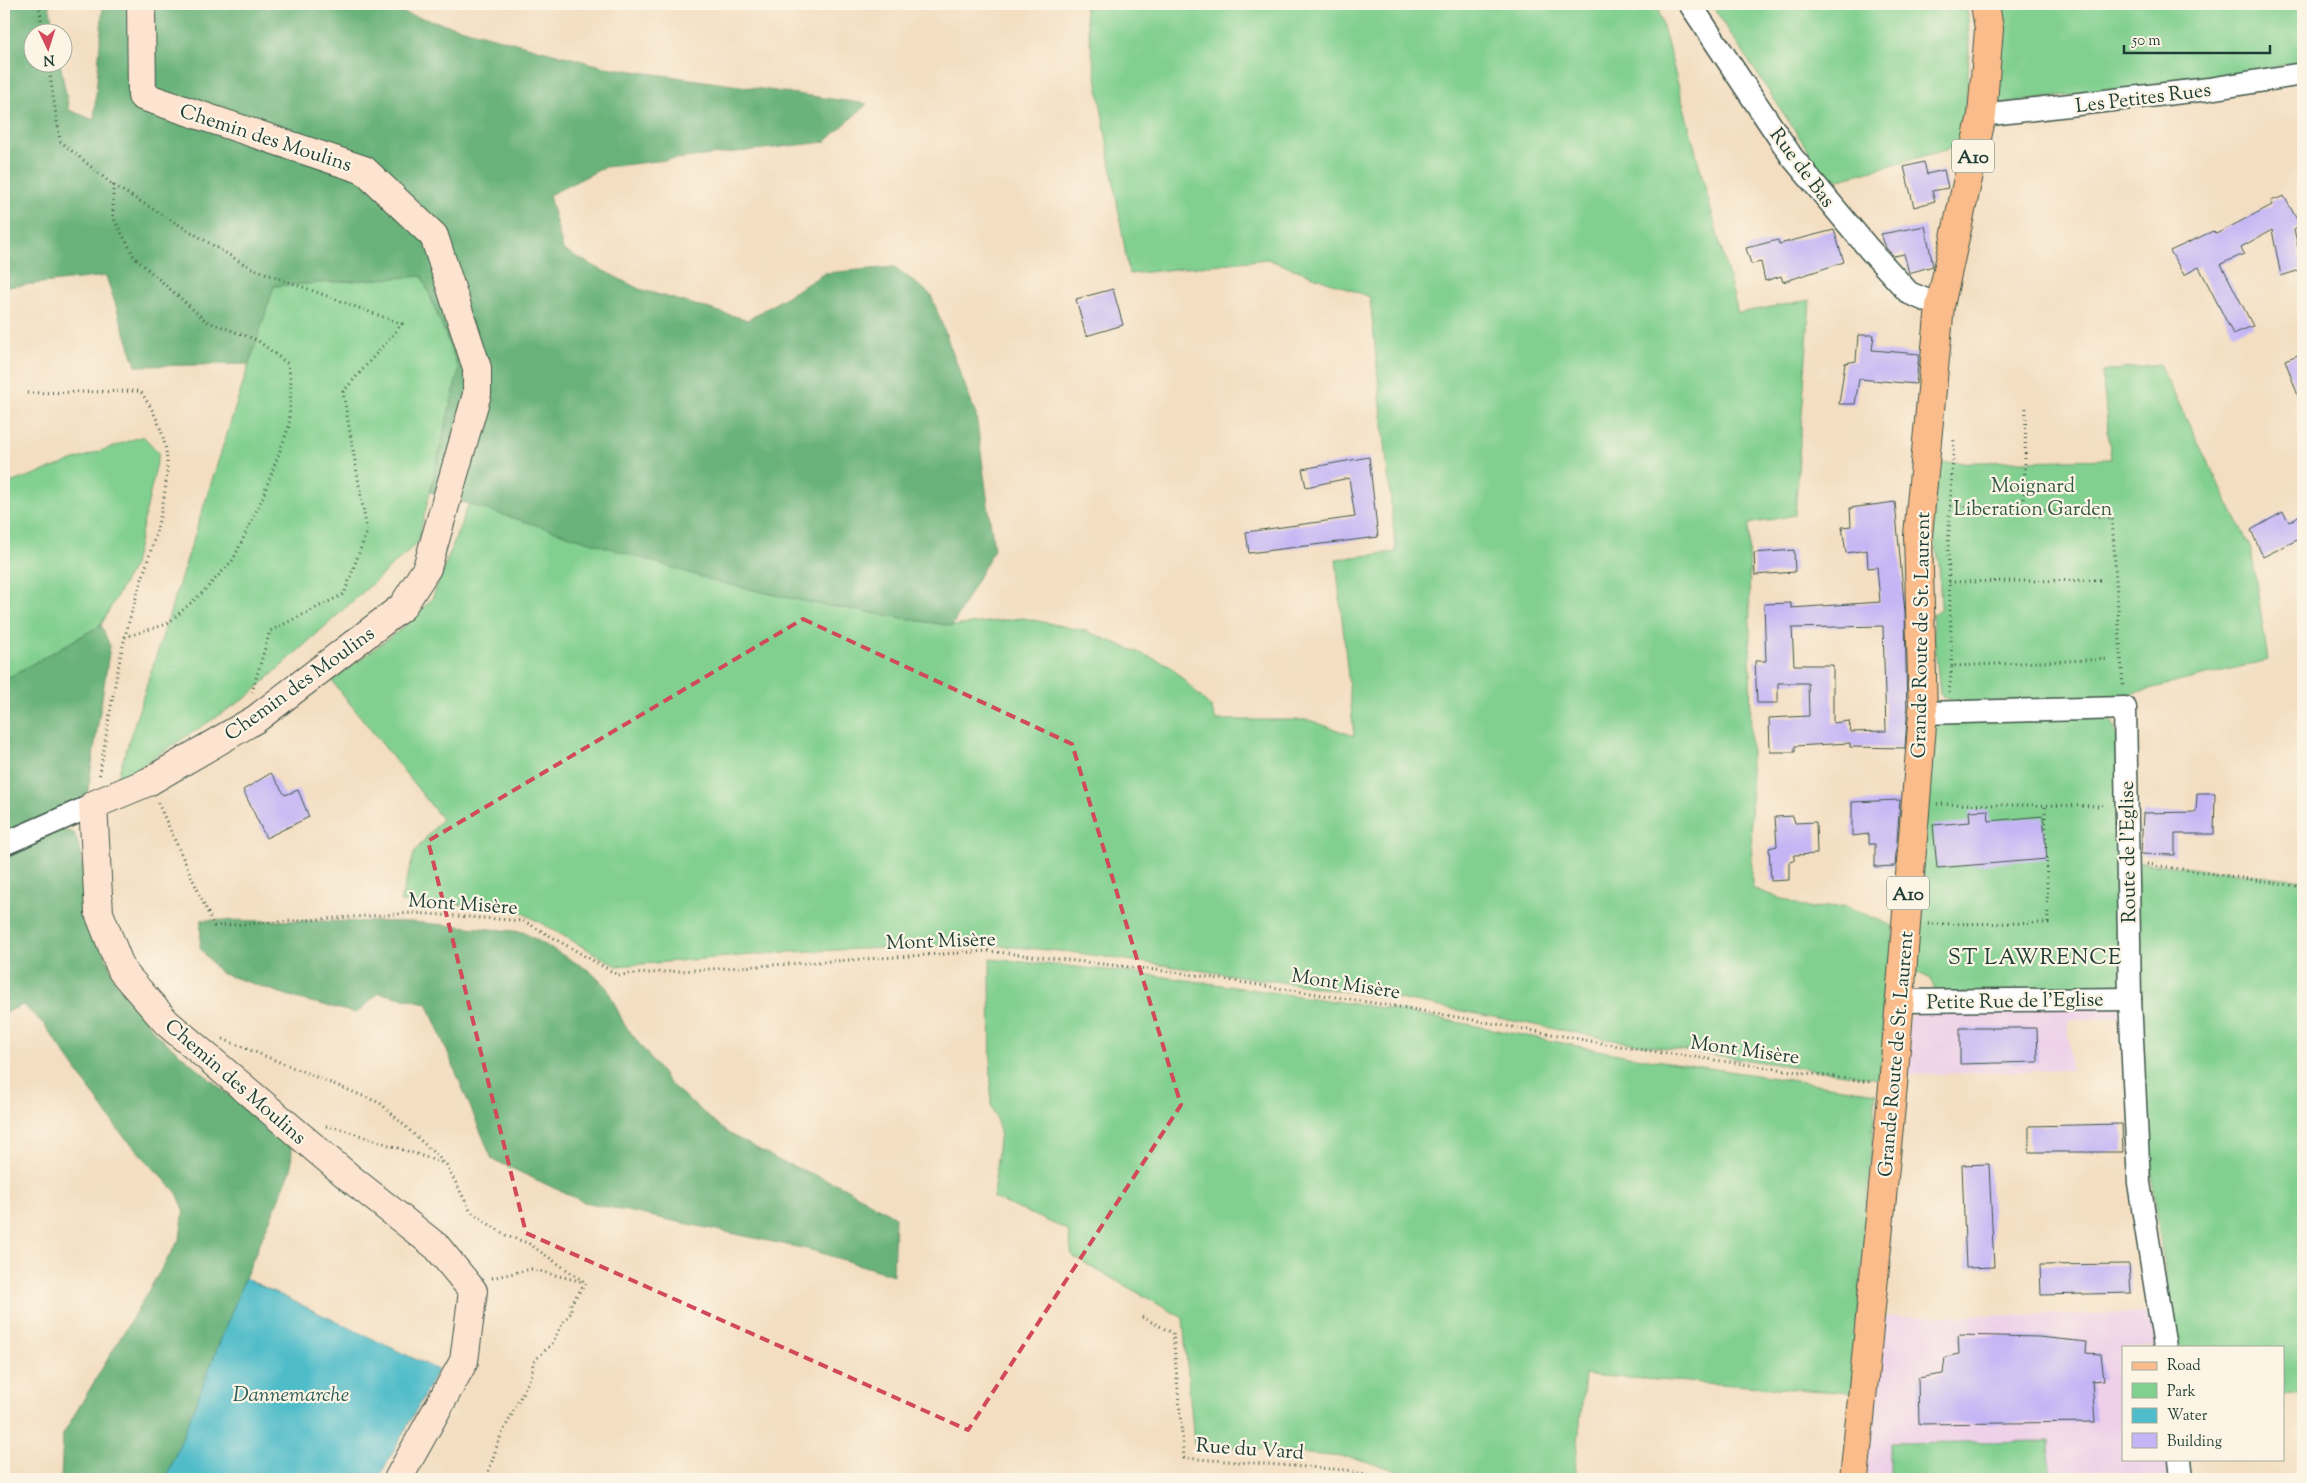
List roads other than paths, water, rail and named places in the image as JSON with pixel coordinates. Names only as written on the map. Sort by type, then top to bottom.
[{"type":"main road","name":"Grande Route de St. Laurent","points":[[1854,1479],[1900,1001],[1934,713],[1918,535],[1940,306],[1982,115],[1990,29],[1985,4]]},
{"type":"street","name":"Chemin des Moulins","points":[[141,4],[142,96],[364,170],[434,236],[478,368],[477,394],[427,568],[402,607],[256,719],[148,782],[93,805],[99,913],[122,971],[167,1023],[350,1178],[437,1247],[473,1291],[464,1361],[398,1479]]},
{"type":"street","name":"Rue de Bas","points":[[1690,4],[1792,157],[1811,180],[1909,293],[1940,306]]},
{"type":"street","name":"Les Petites Rues","points":[[1982,115],[2209,89],[2303,74]]},
{"type":"street","name":"Route de l'Eglise","points":[[1934,713],[2125,708],[2130,999],[2139,1183],[2165,1346]]},
{"type":"street","points":[[4,844],[93,805]]},
{"type":"street","name":"Petite Rue de l'Eglise","points":[[1900,1001],[2130,999]]},
{"type":"street","points":[[2180,1460],[2182,1479]]},
{"type":"water","name":"Dannemarche","points":[[245,1278],[438,1370],[378,1479],[166,1479]]},
{"type":"district","name":"ST LAWRENCE","points":[[2035,956]]},
{"type":"park label","name":"Moignard Liberation Garden","points":[[2033,496]]}]
